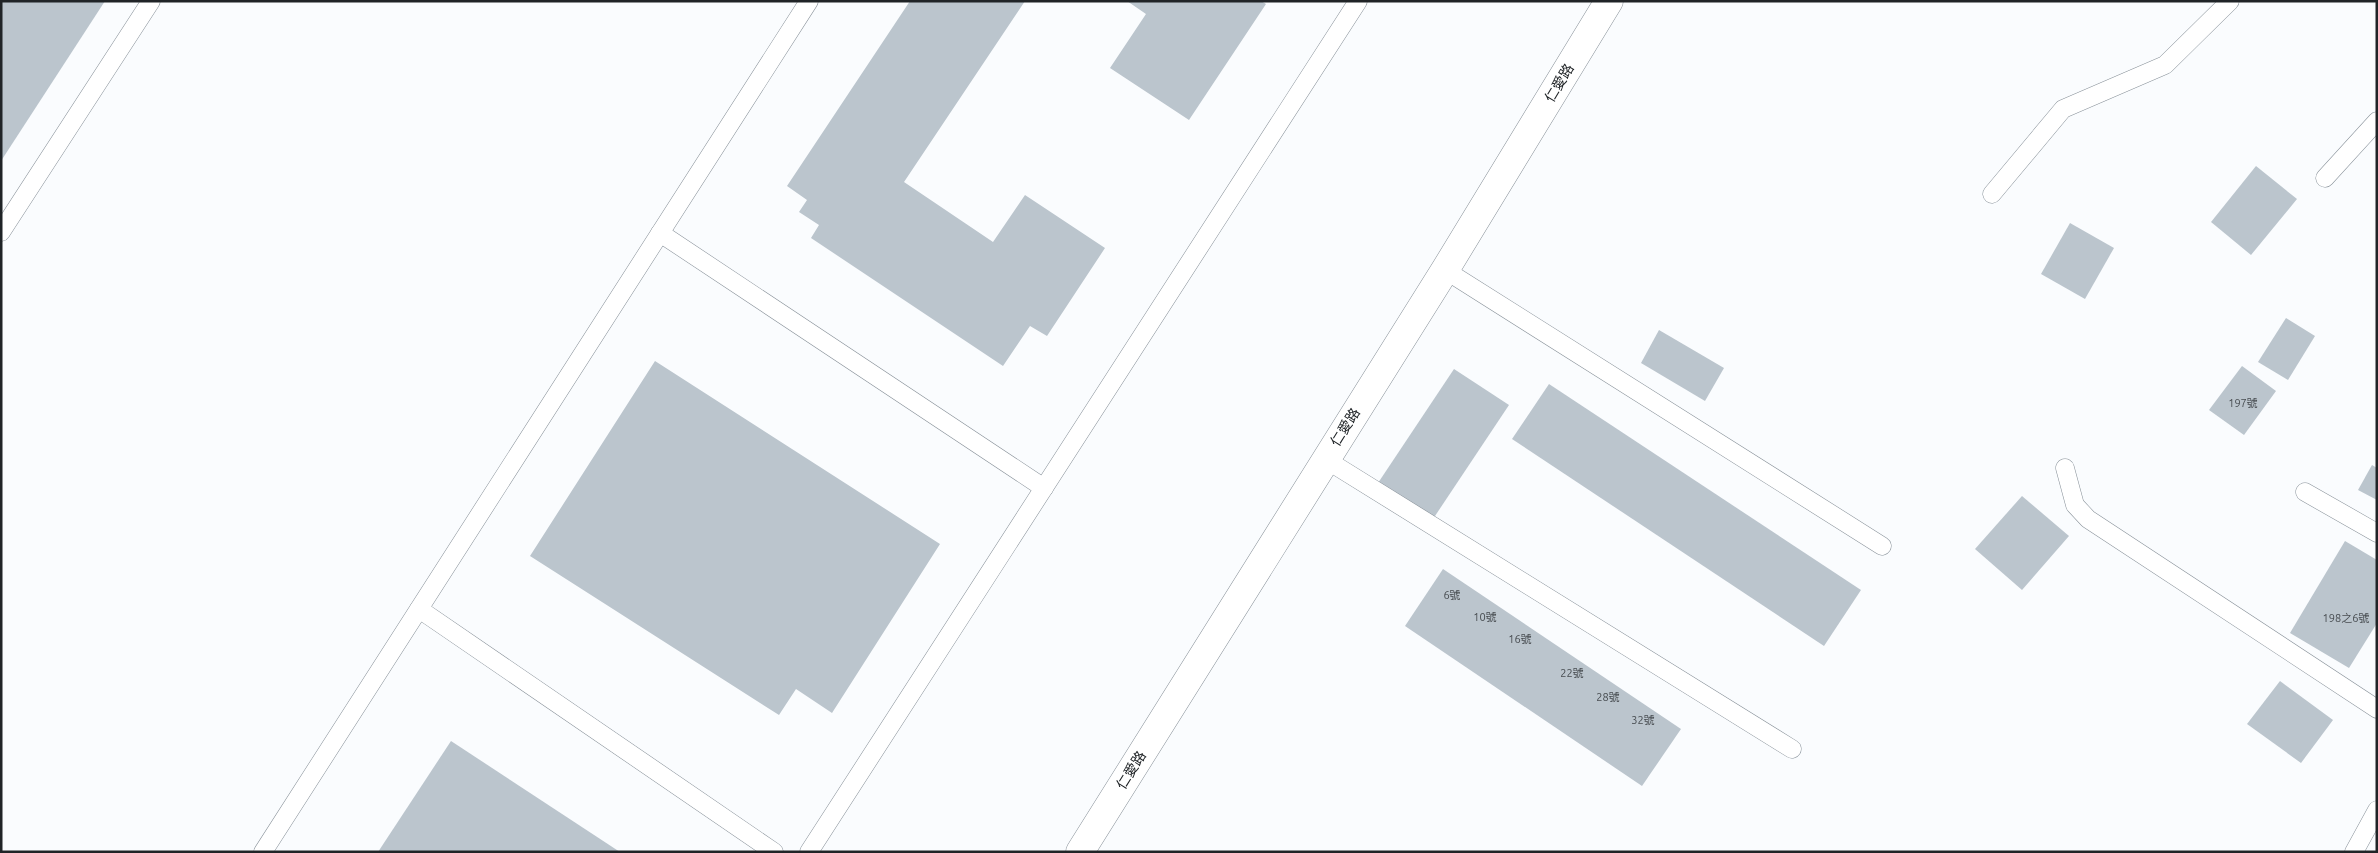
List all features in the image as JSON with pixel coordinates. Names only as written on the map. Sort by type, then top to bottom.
[{"type":"street","name":"仁愛路","points":[[1080,852],[1445,270],[1610,1]]},
{"type":"lane","points":[[1,232],[151,1]]},
{"type":"lane","points":[[263,852],[809,1]]},
{"type":"lane","points":[[809,852],[1358,1]]},
{"type":"lane","points":[[1992,194],[2063,109],[2165,65],[2230,1]]},
{"type":"lane","points":[[2325,178],[2377,120]]},
{"type":"lane","points":[[660,233],[1044,488]]},
{"type":"lane","points":[[1445,270],[1882,546]]},
{"type":"lane","points":[[1325,459],[1792,749]]},
{"type":"lane","points":[[2066,468],[2075,505],[2088,518],[2377,709]]},
{"type":"lane","points":[[2305,492],[2377,533]]},
{"type":"lane","points":[[419,608],[774,852]]},
{"type":"lane","points":[[2354,852],[2377,810]]},
{"type":"building","points":[[1,1],[105,1],[1,161]]},
{"type":"building","points":[[910,1],[1025,1],[904,182],[993,242],[1025,195],[1105,248],[1047,336],[1030,326],[1003,366],[811,238],[819,225],[799,212],[807,200],[787,186]]},
{"type":"building","points":[[1127,1],[1261,1],[1266,4],[1189,120],[1110,68],[1146,14]]},
{"type":"building","points":[[2256,166],[2297,199],[2251,255],[2211,222]]},
{"type":"building","points":[[2070,223],[2114,248],[2085,299],[2041,274]]},
{"type":"building","points":[[2286,318],[2315,336],[2288,380],[2258,362]]},
{"type":"building","points":[[1659,330],[1724,368],[1705,401],[1641,363]]},
{"type":"building","points":[[655,361],[940,544],[832,713],[796,689],[779,715],[530,556]]},
{"type":"building","points":[[2242,366],[2276,391],[2244,435],[2209,410]]},
{"type":"building","points":[[1454,369],[1509,405],[1433,519],[1378,483]]},
{"type":"building","points":[[1549,384],[1861,590],[1824,646],[1512,439]]},
{"type":"building","points":[[2372,465],[2377,468],[2377,500],[2358,490]]},
{"type":"building","points":[[2022,496],[2069,536],[2022,590],[1975,549]]},
{"type":"building","points":[[2345,541],[2377,560],[2377,623],[2349,668],[2290,633]]},
{"type":"building","points":[[1443,569],[1681,729],[1642,786],[1405,626]]},
{"type":"building","points":[[2280,681],[2333,720],[2301,763],[2247,724]]},
{"type":"building","points":[[451,741],[620,852],[378,852]]}]
